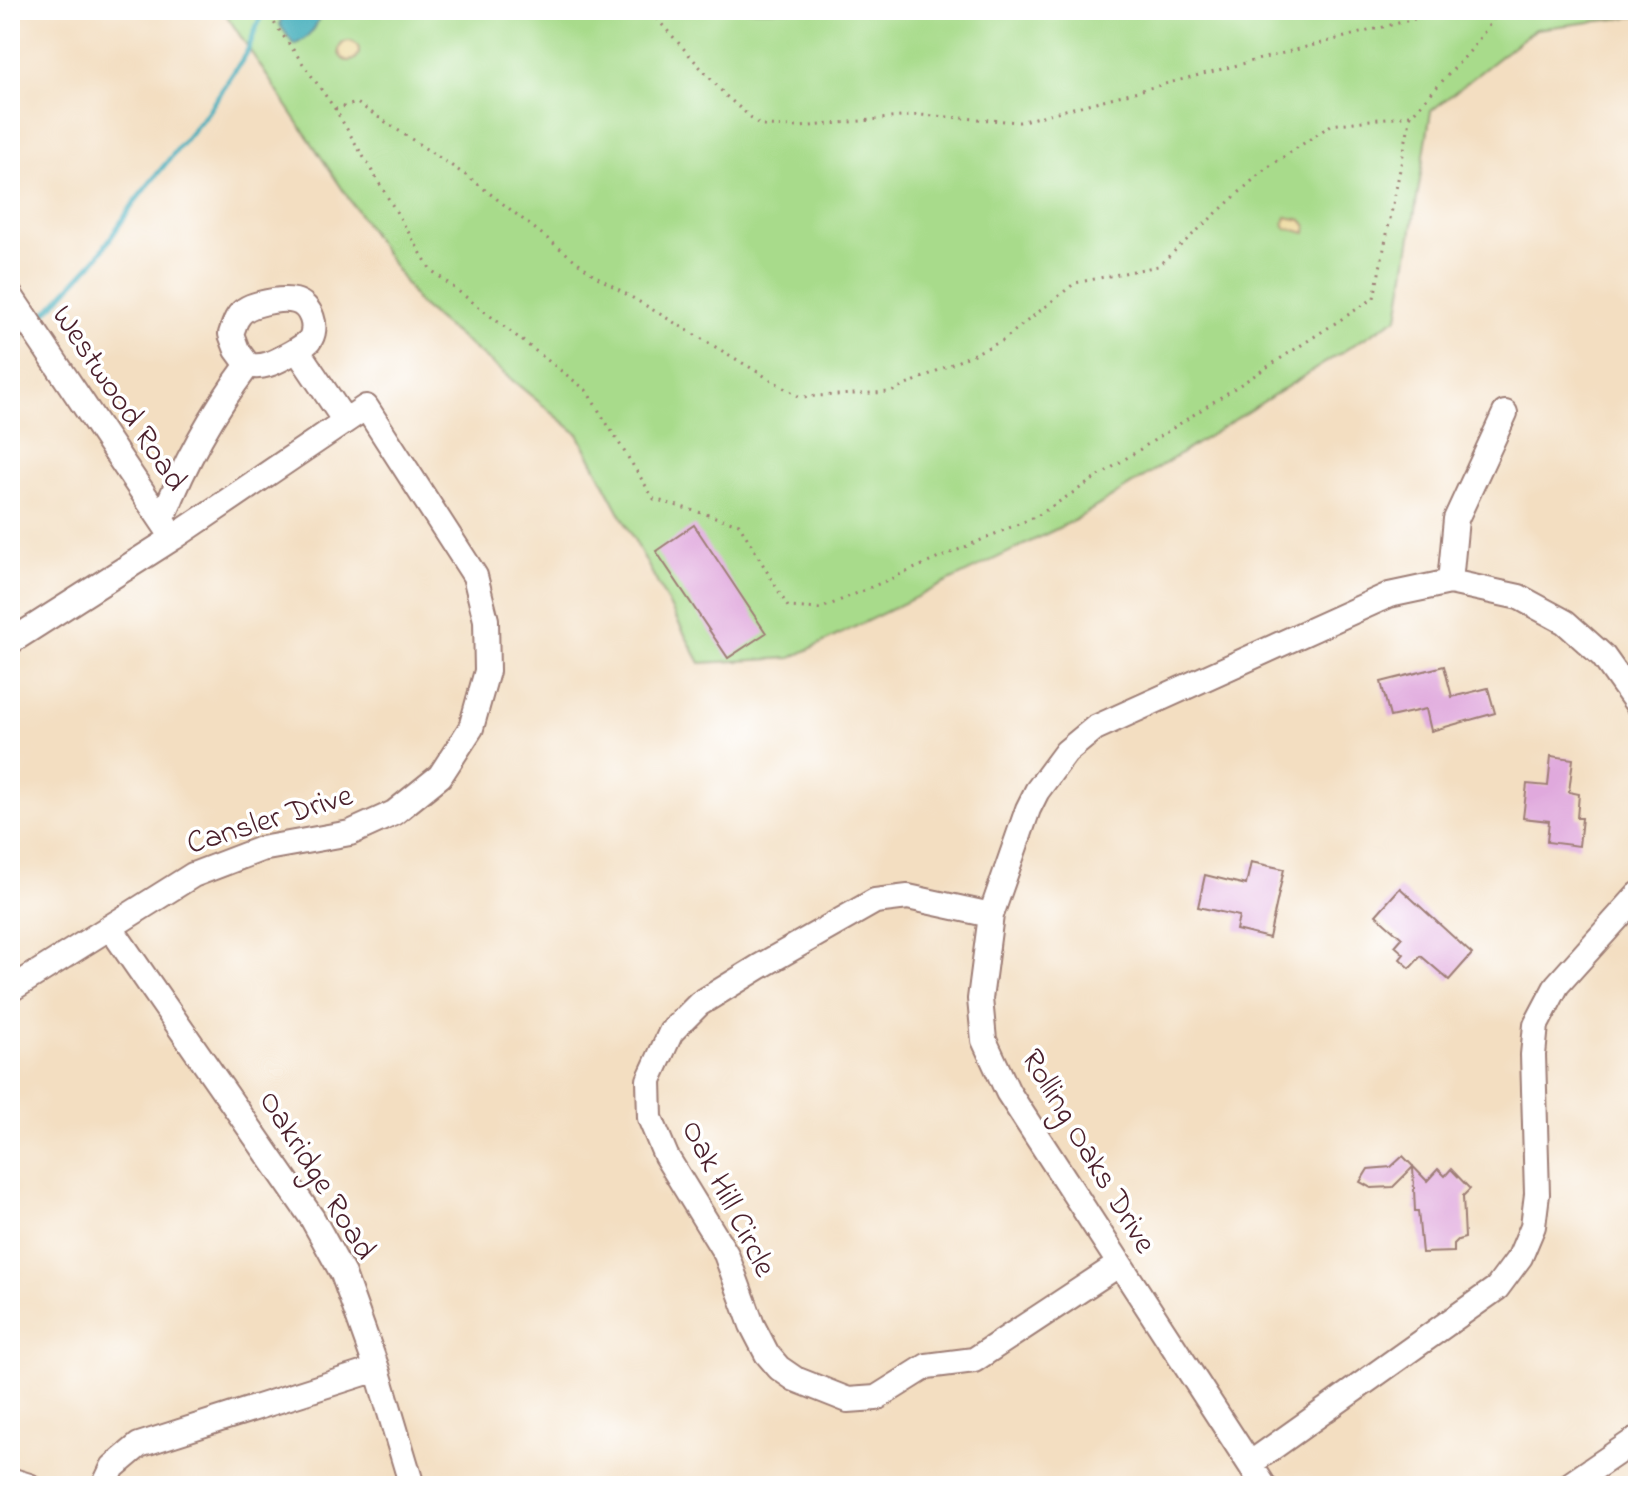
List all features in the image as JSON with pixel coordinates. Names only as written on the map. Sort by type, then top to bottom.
[{"type":"street","name":"Westwood Road","points":[[10,295],[168,530]]},
{"type":"street","points":[[274,300],[294,300],[305,305],[311,313],[314,329],[310,340],[269,364],[257,367],[248,365],[237,350],[231,334],[239,314],[253,305],[274,300]]},
{"type":"street","points":[[297,350],[345,421]]},
{"type":"street","points":[[168,530],[174,487],[197,444],[248,365]]},
{"type":"street","name":"Westwood Road","points":[[10,642],[168,530],[366,407]]},
{"type":"street","name":"Cansler Drive","points":[[10,990],[193,875],[261,849],[350,833],[394,813],[440,776],[471,728],[487,671],[486,620],[475,576],[366,407]]},
{"type":"street","points":[[1450,582],[1456,519],[1505,413]]},
{"type":"street","name":"Rolling Oaks Drive","points":[[1264,1486],[1008,1092],[984,1040],[980,999],[991,915],[1028,809],[1037,791],[1066,752],[1095,728],[1389,595],[1450,582],[1519,597],[1565,622],[1603,656],[1638,705]]},
{"type":"street","points":[[1251,1463],[1497,1288],[1520,1257],[1533,1226],[1537,1194],[1533,1055],[1536,1025],[1557,985],[1638,895]]},
{"type":"street","name":"Oak Hill Circle","points":[[991,915],[908,897],[875,901],[770,960],[699,1004],[671,1032],[649,1080],[650,1118],[666,1156],[726,1254],[752,1325],[767,1354],[795,1379],[848,1400],[876,1398],[927,1366],[974,1360],[1118,1265]]},
{"type":"street","name":"Oakridge Road","points":[[110,927],[312,1218],[343,1274],[377,1369],[412,1486]]},
{"type":"street","points":[[104,1486],[113,1467],[139,1445],[377,1369]]},
{"type":"street","points":[[1568,1486],[1638,1438]]},
{"type":"street","points":[[10,1480],[29,1486]]},
{"type":"path","points":[[265,10],[335,109],[431,270],[586,390],[654,499],[739,524],[788,607],[820,609],[1037,516],[1374,298],[1411,115],[1471,50],[1500,10]]},
{"type":"path","points":[[643,10],[658,20],[726,96],[761,126],[801,127],[920,115],[1019,122],[1433,14],[1468,10]]},
{"type":"path","points":[[335,109],[357,103],[470,178],[594,275],[800,397],[891,392],[1002,341],[1075,283],[1158,266],[1264,170],[1331,125],[1411,115]]},
{"type":"green space","points":[[223,10],[1638,10],[1638,16],[1535,29],[1431,111],[1398,317],[1075,520],[791,658],[700,663],[578,434],[419,304]]},
{"type":"sand","points":[[349,41],[356,44],[359,51],[356,58],[349,61],[342,58],[339,51],[342,44]]},
{"type":"sand","points":[[1286,217],[1302,220],[1307,226],[1306,233],[1286,228]]},
{"type":"water","points":[[282,10],[321,10],[312,31],[294,45],[280,25]]},
{"type":"building","points":[[694,525],[766,633],[728,658],[656,551]]},
{"type":"building","points":[[1444,666],[1452,697],[1488,688],[1495,713],[1431,731],[1426,709],[1390,717],[1381,682]]},
{"type":"building","points":[[1551,756],[1573,759],[1569,792],[1579,794],[1577,818],[1582,818],[1579,846],[1547,842],[1549,821],[1523,818],[1527,784],[1548,786]]},
{"type":"building","points":[[1251,862],[1284,869],[1269,938],[1236,930],[1239,916],[1198,907],[1205,875],[1246,885]]},
{"type":"building","points":[[1400,888],[1472,954],[1449,980],[1421,956],[1410,968],[1400,959],[1404,954],[1395,946],[1402,938],[1376,915]]},
{"type":"building","points":[[1403,1156],[1427,1181],[1438,1169],[1445,1176],[1451,1169],[1470,1189],[1463,1196],[1465,1238],[1454,1244],[1454,1252],[1422,1253],[1418,1211],[1415,1211],[1413,1167],[1393,1187],[1371,1188],[1360,1182],[1368,1169],[1391,1167]]},
{"type":"waterway","points":[[42,317],[97,258],[136,200],[207,113],[246,54],[260,18]]},
{"type":"waterway","points":[[10,351],[22,338]]}]
